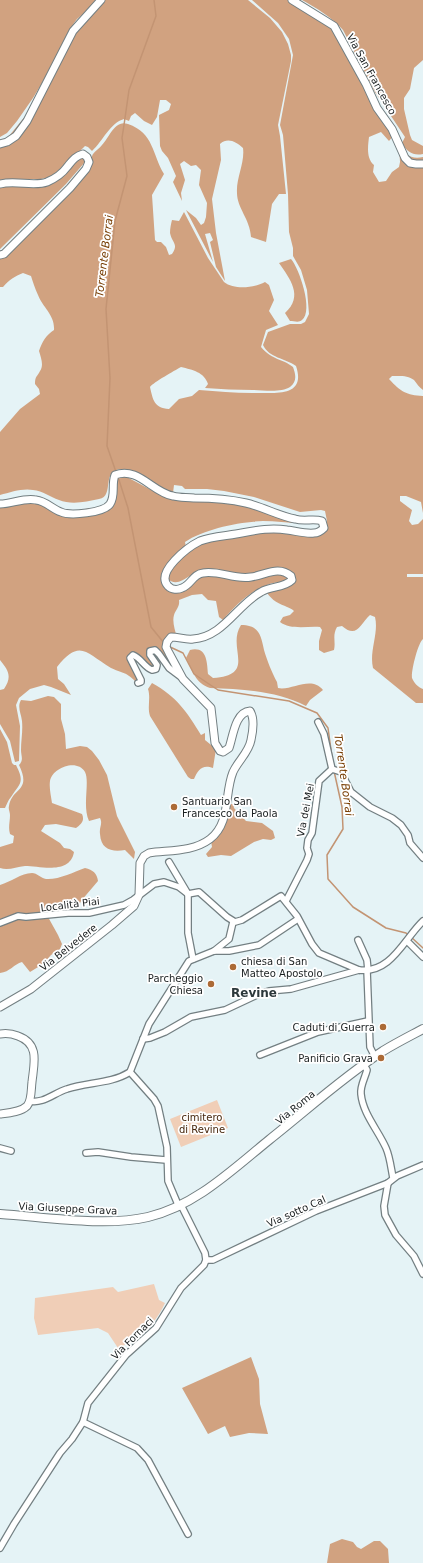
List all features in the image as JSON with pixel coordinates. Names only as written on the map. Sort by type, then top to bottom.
[{"type":"main road","name":"Via Roma","points":[[180,1206],[193,1199],[240,1164],[364,1065],[423,1029]]},
{"type":"main road","name":"Via Giuseppe Grava","points":[[0,1214],[75,1220],[122,1221],[160,1214],[180,1206]]},
{"type":"street","points":[[0,144],[7,142],[16,136],[27,121],[73,31],[101,0]]},
{"type":"street","name":"Via San Francesco","points":[[292,0],[334,26],[366,84],[377,108],[392,129],[405,158],[410,163],[423,164]]},
{"type":"street","points":[[0,184],[10,182],[45,182],[56,177],[67,168],[78,155],[83,154],[88,157],[86,168],[70,188],[4,254],[0,255]]},
{"type":"street","points":[[0,504],[35,499],[59,512],[68,514],[102,510],[109,505],[114,496],[113,481],[115,475],[122,472],[140,478],[172,496],[209,498],[246,503],[293,519],[303,521],[317,519],[322,522],[324,528],[315,534],[267,528],[222,536],[200,542],[171,564],[165,573],[165,578],[167,585],[173,589],[187,587],[196,575],[209,572],[237,578],[252,577],[268,572],[278,571],[286,572],[292,576],[292,580],[287,585],[278,586],[261,592],[220,628],[206,636],[192,639],[172,637],[167,644],[183,679]]},
{"type":"street","points":[[138,683],[141,682],[141,680],[130,658],[133,655],[137,656],[148,668],[152,670],[156,668],[157,665],[150,655],[150,651],[155,650],[169,668],[183,679],[211,708],[215,743],[220,751],[223,752],[229,748],[241,714],[245,711],[250,711],[253,716],[251,742],[233,773],[220,830],[205,842],[191,848],[149,853],[144,856],[140,863],[139,895]]},
{"type":"street","points":[[318,722],[324,734],[333,770],[341,772],[351,792],[362,801],[392,818],[401,825],[408,835],[410,843],[423,858]]},
{"type":"street","name":"Via dei Mei","points":[[286,901],[300,876],[309,854],[307,848],[308,840],[312,833],[319,781],[333,770]]},
{"type":"street","points":[[169,862],[188,894],[188,933],[193,959]]},
{"type":"street","name":"Località Piai","points":[[0,923],[18,916],[26,917],[68,912],[89,912],[124,905],[154,884],[164,882],[179,887],[188,894]]},
{"type":"street","points":[[188,894],[200,892],[233,922],[242,920],[281,896],[286,901],[319,953],[359,970]]},
{"type":"street","name":"Via Belvedere","points":[[0,1007],[31,989],[106,930],[134,906],[139,895]]},
{"type":"street","points":[[214,951],[229,951],[259,945],[298,919]]},
{"type":"street","points":[[143,1039],[165,1032],[191,1017],[225,1010],[259,994],[291,990],[359,970],[367,970],[384,964],[398,952],[423,921]]},
{"type":"street","points":[[30,1101],[38,1102],[67,1089],[118,1078],[130,1072],[150,1024],[180,973],[189,961],[214,951],[229,939],[233,922]]},
{"type":"street","points":[[408,939],[423,957]]},
{"type":"street","points":[[358,940],[366,960],[370,1047],[375,1057]]},
{"type":"street","points":[[260,1055],[318,1032],[368,1021]]},
{"type":"street","points":[[0,1034],[16,1035],[25,1039],[31,1044],[34,1054],[30,1101],[27,1106],[22,1109],[0,1114]]},
{"type":"street","points":[[364,1065],[367,1070],[360,1094],[366,1113],[386,1148],[393,1178],[423,1165]]},
{"type":"street","points":[[130,1072],[154,1099],[158,1106],[167,1147],[166,1160],[168,1181],[205,1253],[206,1260]]},
{"type":"street","points":[[0,1148],[12,1151]]},
{"type":"street","points":[[86,1153],[98,1152],[166,1160]]},
{"type":"street","name":"Via sotto Cal","points":[[206,1260],[213,1260],[316,1211],[388,1184],[393,1178]]},
{"type":"street","points":[[388,1184],[384,1206],[385,1215],[396,1234],[414,1256],[423,1274]]},
{"type":"street","name":"Via Fornaci","points":[[0,1548],[18,1518],[83,1422],[88,1403],[126,1355],[156,1328],[181,1288],[202,1268],[206,1260]]},
{"type":"street","points":[[83,1422],[137,1448],[148,1460],[188,1534]]},
{"type":"green space","name":"cimitero di Revine","points":[[217,1100],[228,1128],[181,1147],[170,1119]]},
{"type":"green space","points":[[154,1284],[159,1300],[165,1303],[163,1308],[147,1329],[137,1336],[131,1336],[120,1351],[108,1333],[98,1328],[38,1335],[34,1318],[35,1298],[113,1287],[118,1292]]},
{"type":"shaded area","points":[[0,0],[99,0],[77,19],[72,26],[57,58],[33,98],[7,133],[0,137]]},
{"type":"shaded area","points":[[104,0],[248,0],[270,18],[282,32],[288,44],[291,61],[278,125],[286,194],[279,194],[272,204],[266,242],[251,237],[248,225],[239,204],[237,187],[243,159],[243,148],[235,142],[226,141],[220,144],[221,160],[212,199],[216,233],[225,281],[216,267],[210,242],[213,240],[210,233],[205,234],[213,262],[186,210],[196,218],[201,225],[204,223],[207,203],[199,185],[201,170],[196,165],[191,166],[184,161],[180,164],[185,180],[181,193],[182,201],[173,182],[176,176],[168,158],[160,146],[159,115],[169,110],[171,104],[166,100],[160,100],[157,117],[152,125],[144,121],[135,113],[131,116],[129,121],[124,119],[119,121],[111,128],[92,151],[85,146],[68,163],[50,177],[41,179],[0,180],[0,142],[9,136],[27,114],[68,49],[74,31]]},
{"type":"shaded area","points":[[252,0],[288,0],[334,30],[393,136],[389,141],[381,132],[369,137],[369,155],[371,162],[374,165],[373,172],[379,182],[386,181],[392,172],[399,167],[399,144],[403,151],[411,157],[423,157],[423,390],[414,380],[409,377],[392,376],[389,379],[404,392],[412,395],[423,396],[423,513],[421,502],[406,496],[400,496],[400,501],[412,510],[409,521],[412,525],[418,524],[423,519],[423,574],[407,574],[407,577],[423,577],[423,639],[417,651],[412,678],[419,687],[423,689],[423,703],[416,703],[373,668],[372,655],[376,629],[375,617],[370,615],[355,631],[347,630],[342,626],[337,627],[335,633],[334,650],[324,653],[319,650],[319,641],[322,630],[320,627],[294,627],[280,622],[283,617],[290,615],[294,611],[276,602],[265,590],[286,585],[291,573],[288,570],[284,569],[249,575],[215,569],[205,569],[200,570],[181,581],[176,582],[167,578],[166,573],[194,546],[227,534],[317,530],[326,525],[327,521],[325,511],[300,512],[254,497],[207,489],[185,489],[182,486],[174,485],[173,493],[125,472],[124,469],[116,470],[112,473],[107,493],[104,497],[99,499],[79,502],[64,502],[40,492],[29,490],[0,495],[0,432],[20,409],[40,394],[39,389],[35,384],[36,378],[42,366],[39,351],[45,339],[54,330],[54,325],[53,320],[40,300],[31,276],[23,273],[17,275],[3,287],[0,287],[0,255],[63,193],[83,171],[93,154],[105,142],[119,124],[128,124],[137,128],[143,133],[148,139],[164,174],[152,195],[155,240],[157,242],[161,242],[166,247],[169,255],[172,254],[175,246],[170,233],[172,220],[179,221],[184,212],[208,258],[224,282],[228,285],[238,287],[250,287],[265,282],[269,285],[274,300],[269,311],[278,325],[266,330],[261,347],[265,352],[273,357],[293,367],[295,376],[295,381],[290,387],[277,391],[205,388],[208,384],[201,374],[181,367],[150,387],[152,396],[157,405],[169,409],[179,399],[192,396],[199,390],[245,393],[278,393],[286,392],[297,384],[298,377],[296,366],[269,353],[263,345],[268,332],[290,324],[301,324],[305,322],[309,314],[307,290],[301,270],[293,256],[293,248],[289,232],[288,194],[283,135],[280,125],[293,55],[289,39],[278,23]]},
{"type":"shaded area","points":[[302,0],[423,0],[423,60],[414,68],[410,89],[404,98],[404,109],[412,140],[423,146],[423,154],[413,154],[408,151],[402,143],[405,137],[375,92],[343,30],[329,17]]},
{"type":"shaded area","points":[[86,152],[89,153],[85,162],[66,184],[0,249],[0,187],[51,181]]},
{"type":"shaded area","points":[[291,259],[298,271],[306,299],[305,315],[301,321],[298,322],[290,321],[285,313],[291,307],[294,300],[294,294],[291,281],[279,263]]},
{"type":"shaded area","points":[[125,476],[155,492],[222,499],[300,523],[263,521],[243,523],[222,527],[193,537],[185,542],[186,547],[162,572],[161,577],[171,586],[180,586],[203,574],[267,577],[280,574],[288,577],[285,580],[269,584],[254,591],[237,605],[223,620],[219,617],[216,601],[208,600],[202,594],[192,595],[179,600],[173,618],[177,638],[172,638],[164,650],[172,664],[168,664],[150,649],[154,666],[151,668],[138,655],[128,658],[129,664],[139,681],[135,681],[126,674],[111,668],[89,653],[78,651],[72,653],[57,667],[58,679],[64,684],[71,695],[44,685],[30,689],[19,698],[16,705],[20,726],[19,761],[15,762],[10,741],[0,724],[0,690],[4,689],[9,677],[6,667],[0,660],[0,503],[22,498],[71,511],[106,506],[116,481]]},
{"type":"shaded area","points":[[241,625],[252,627],[260,635],[278,688],[313,684],[323,690],[310,700],[306,706],[271,694],[247,690],[210,688],[201,683],[195,676],[186,658],[190,650],[196,649],[203,653],[206,660],[208,674],[213,678],[227,676],[234,672],[238,666],[237,634]]},
{"type":"shaded area","points":[[152,683],[168,693],[180,705],[201,735],[205,733],[205,740],[216,749],[213,768],[203,767],[194,779],[188,777],[150,716],[148,689]]},
{"type":"shaded area","points":[[48,696],[54,697],[61,704],[61,719],[65,734],[66,749],[80,746],[87,747],[99,760],[107,775],[117,816],[135,852],[134,859],[125,850],[116,851],[108,849],[102,844],[100,834],[100,818],[89,821],[87,815],[87,782],[85,772],[81,768],[71,765],[65,766],[55,772],[52,776],[50,786],[52,803],[82,814],[82,822],[76,828],[56,824],[45,825],[41,831],[60,843],[64,848],[70,849],[74,852],[71,859],[67,864],[54,868],[25,866],[9,869],[0,868],[0,847],[13,843],[14,836],[10,834],[9,829],[9,806],[14,795],[22,785],[23,780],[19,765],[22,758],[22,718],[19,708],[20,703],[21,700],[31,701]]},
{"type":"shaded area","points":[[0,729],[7,742],[12,763],[16,765],[21,779],[5,808],[0,808]]},
{"type":"shaded area","points":[[229,804],[233,804],[234,808],[246,821],[262,823],[273,831],[275,838],[271,840],[263,839],[254,842],[231,856],[221,855],[208,857],[206,854],[212,847],[211,841],[224,825]]},
{"type":"shaded area","points":[[85,868],[94,872],[98,881],[81,901],[77,910],[61,911],[0,921],[0,885],[28,873],[34,873],[46,879],[51,879]]},
{"type":"shaded area","points":[[48,917],[62,944],[60,949],[51,955],[43,964],[30,972],[22,962],[7,971],[0,973],[0,925],[16,918],[34,919]]},
{"type":"shaded area","points":[[251,1357],[259,1379],[260,1404],[268,1434],[249,1433],[230,1437],[225,1426],[208,1434],[182,1388]]},
{"type":"shaded area","points":[[342,1539],[353,1542],[361,1549],[374,1541],[380,1541],[388,1549],[389,1563],[327,1563],[330,1544]]},
{"type":"waterway","name":"Torrente Borrai","points":[[116,472],[107,446],[110,378],[106,309],[115,221],[127,176],[122,138],[129,90],[156,16],[154,0]]},
{"type":"waterway","name":"Torrente Borrai","points":[[118,477],[128,508],[151,627],[164,643]]},
{"type":"waterway","name":"Torrente Borrai","points":[[168,646],[183,653],[194,674],[218,690],[289,701],[317,713],[328,728],[332,757]]},
{"type":"waterway","name":"Torrente Borrai","points":[[334,771],[342,807],[343,829],[327,855],[328,879],[353,907],[386,928],[406,933],[408,935]]},
{"type":"waterway","name":"Torrente Borrai","points":[[411,937],[423,948]]},
{"type":"place","name":"Santuario San Francesco da Paola","points":[[174,807]]},
{"type":"place","name":"chiesa di San Matteo Apostolo","points":[[233,967]]},
{"type":"place","name":"Parcheggio Chiesa","points":[[211,984]]},
{"type":"place","name":"Caduti di Guerra","points":[[383,1027]]},
{"type":"place","name":"Panificio Grava","points":[[381,1058]]},
{"type":"district","name":"Revine","points":[[254,993]]}]
